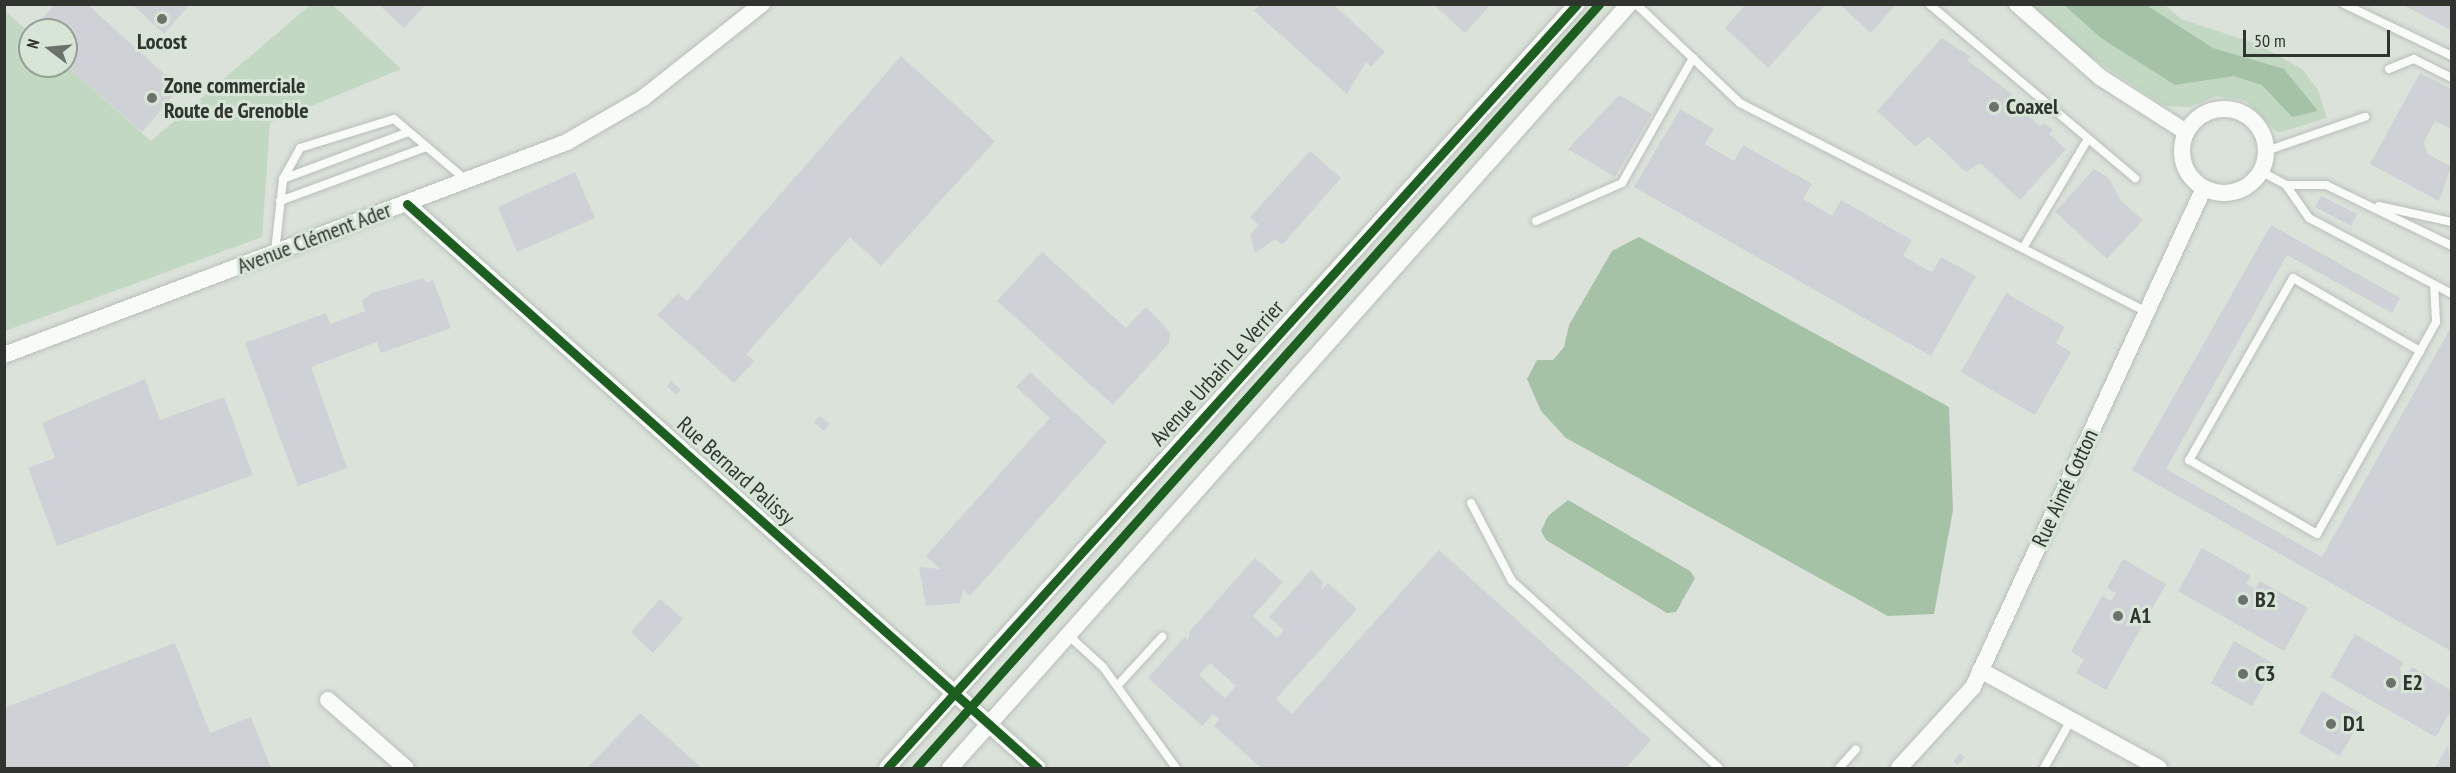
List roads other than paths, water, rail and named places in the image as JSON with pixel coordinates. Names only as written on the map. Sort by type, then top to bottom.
[{"type":"street","name":"Avenue Clément Ader","points":[[4,355],[567,142],[643,98],[762,4]]},
{"type":"street","name":"Avenue Urbain Le Verrier","points":[[887,768],[1577,4]]},
{"type":"street","points":[[950,768],[1629,4]]},
{"type":"street","points":[[2016,4],[2100,76],[2186,132]]},
{"type":"street","points":[[2234,109],[2257,124],[2266,151],[2260,171],[2232,192],[2204,188],[2182,158],[2186,132],[2206,112],[2234,109]]},
{"type":"street","name":"Rue Aimé Cotton","points":[[1899,768],[1973,687],[2204,188]]},
{"type":"street","name":"Rue Bernard Palissy","points":[[407,204],[1038,768]]},
{"type":"street","points":[[1980,670],[2159,768]]},
{"type":"street","points":[[328,700],[406,768]]},
{"type":"lane","points":[[1636,4],[1740,103],[2147,312]]},
{"type":"lane","points":[[1929,4],[2135,178]]},
{"type":"lane","points":[[2344,4],[2451,56]]},
{"type":"lane","points":[[1536,221],[1622,183],[1693,58]]},
{"type":"lane","points":[[2389,69],[2414,59],[2451,78]]},
{"type":"lane","points":[[2266,151],[2365,117]]},
{"type":"lane","points":[[274,253],[283,179],[300,148],[394,119],[466,181]]},
{"type":"lane","points":[[283,179],[409,132]]},
{"type":"lane","points":[[2023,248],[2088,139]]},
{"type":"lane","points":[[280,201],[426,147]]},
{"type":"lane","points":[[2260,171],[2286,185],[2309,218],[2451,294]]},
{"type":"lane","points":[[2286,185],[2326,185],[2451,246]]},
{"type":"lane","points":[[2364,203],[2451,222]]},
{"type":"lane","points":[[2420,351],[2293,278],[2189,460],[2317,534],[2420,351],[2436,322],[2434,285]]},
{"type":"lane","points":[[1471,503],[1520,590],[1719,768]]},
{"type":"lane","points":[[1068,635],[1117,686],[1176,768]]},
{"type":"lane","points":[[1117,686],[1162,637]]},
{"type":"lane","points":[[2044,768],[2071,720]]},
{"type":"lane","points":[[1839,768],[1856,749]]},
{"type":"place","name":"Locost","points":[[162,19]]},
{"type":"place","name":"Zone commerciale Route de Grenoble","points":[[152,98]]},
{"type":"place","name":"Coaxel","points":[[1994,107]]},
{"type":"place","name":"B2","points":[[2243,600]]},
{"type":"place","name":"A1","points":[[2118,616]]},
{"type":"place","name":"C3","points":[[2243,674]]},
{"type":"place","name":"E2","points":[[2391,683]]},
{"type":"place","name":"D1","points":[[2331,724]]}]
